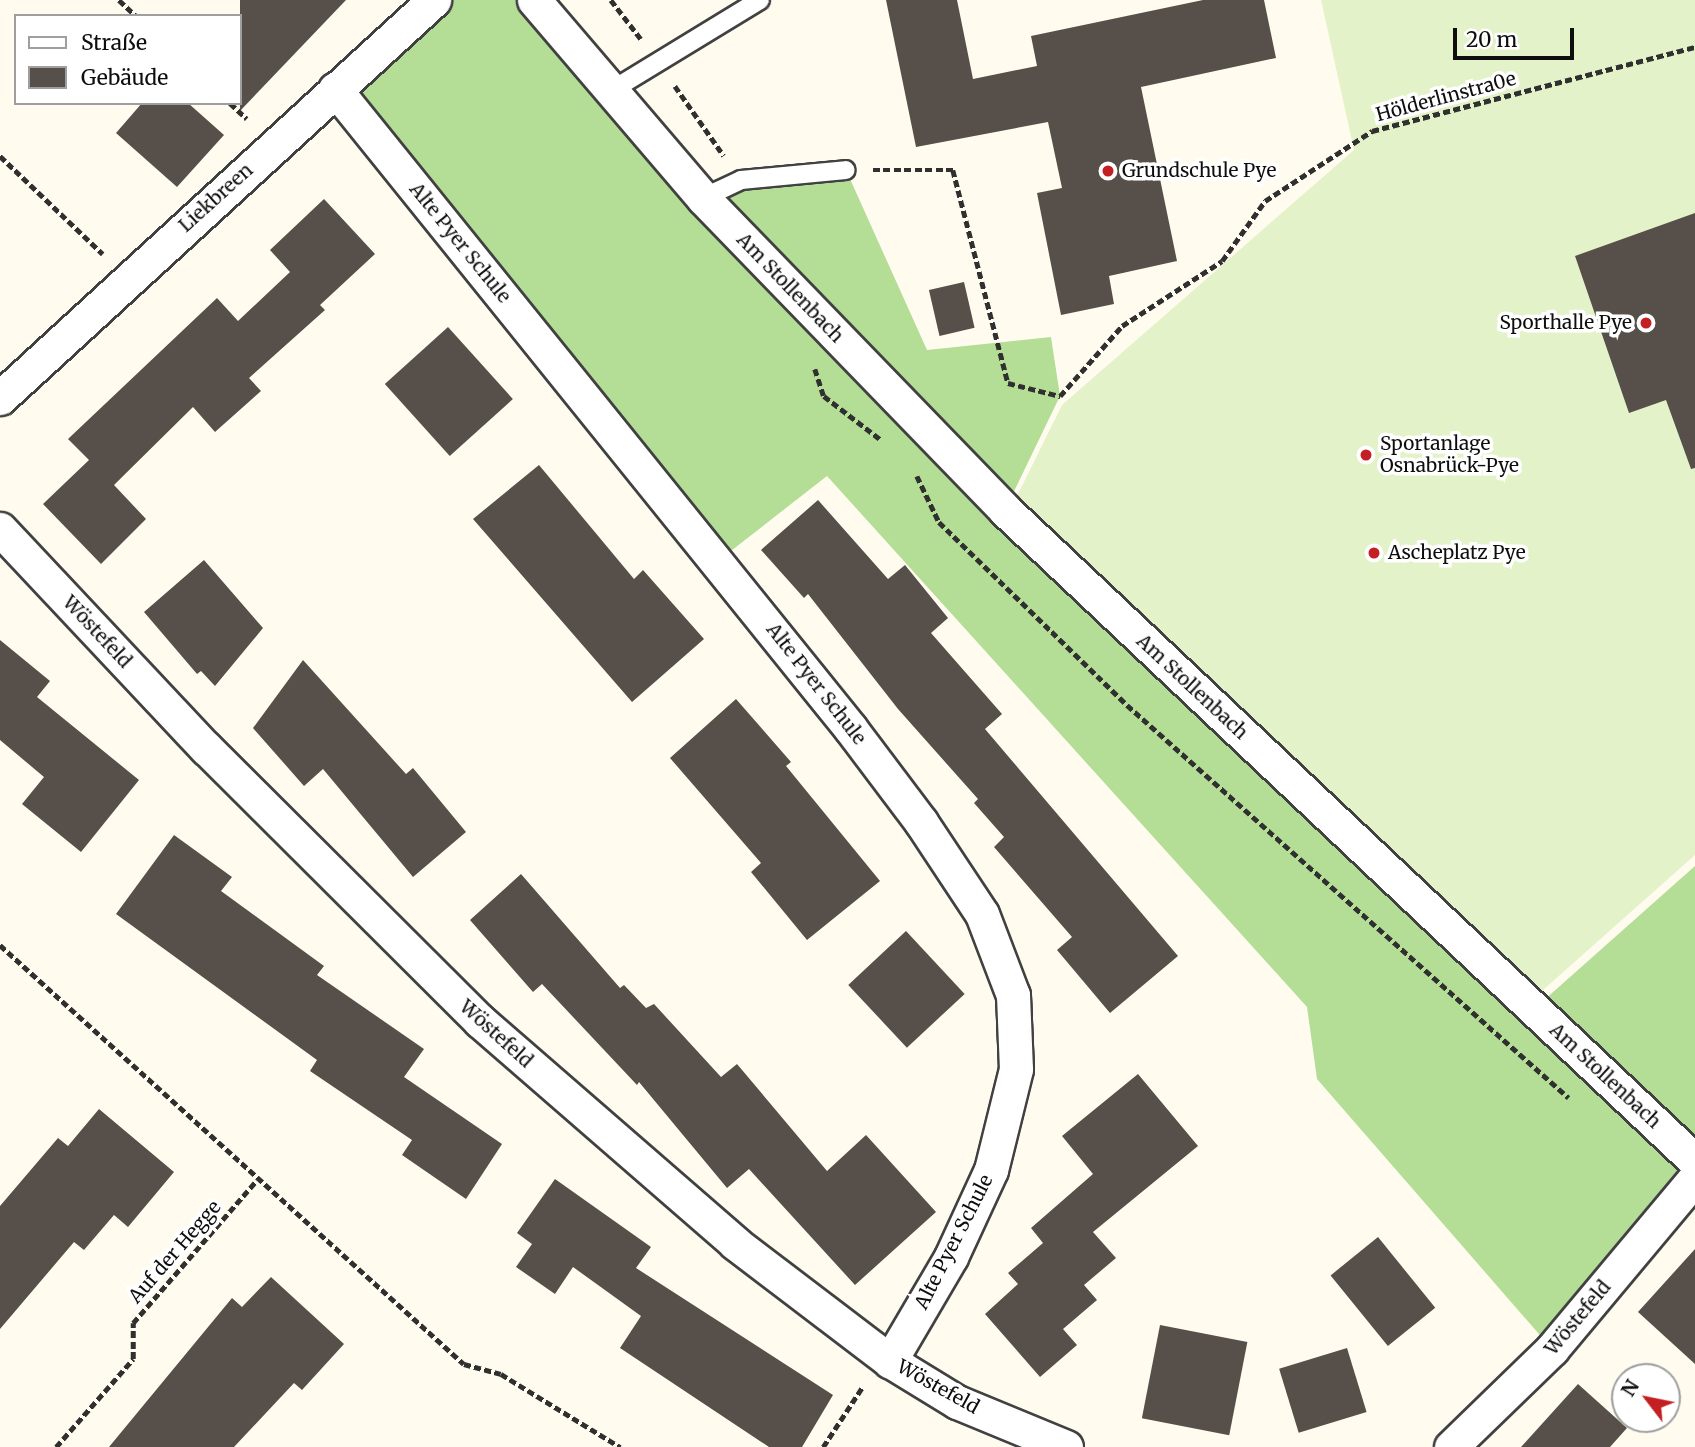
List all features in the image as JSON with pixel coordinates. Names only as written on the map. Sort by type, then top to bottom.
[{"type":"street","name":"Liekbreen","points":[[0,398],[434,0]]},
{"type":"street","name":"Am Stollenbach","points":[[534,0],[614,89],[704,198],[1004,510],[1695,1161]]},
{"type":"street","name":"Alte Pyer Schule","points":[[335,89],[835,708],[921,821],[982,914],[1013,995],[1016,1069],[991,1170],[951,1257],[890,1361]]},
{"type":"street","name":"Wöstefeld","points":[[0,529],[206,748],[480,1021],[735,1243],[890,1361],[957,1402],[1066,1447]]},
{"type":"street","name":"Wöstefeld","points":[[1451,1447],[1552,1349],[1695,1178]]},
{"type":"lane","points":[[614,89],[760,0]]},
{"type":"lane","points":[[704,198],[741,180],[846,170]]},
{"type":"path","points":[[119,0],[134,14]]},
{"type":"path","name":"Hölderlinstra0e","points":[[846,170],[953,170],[1008,383],[1060,396],[1122,326],[1222,261],[1265,201],[1372,131],[1695,47]]},
{"type":"path","points":[[0,156],[129,278]]},
{"type":"path","points":[[0,945],[229,1147],[257,1180],[464,1364],[501,1374],[620,1447]]},
{"type":"path","name":"Auf der Hegge","points":[[56,1447],[133,1359],[133,1323],[257,1180]]},
{"type":"path","points":[[823,1447],[864,1383],[890,1361]]},
{"type":"green space","points":[[434,0],[534,0],[703,198],[741,180],[846,170],[927,350],[1051,337],[1060,396],[1005,510],[1534,1009],[1695,866],[1695,1178],[1552,1349],[1317,1079],[1307,1007],[827,476],[718,561],[335,89]]},
{"type":"green space","name":"Sportanlage Osnabrück-Pye","points":[[1321,0],[1695,0],[1695,855],[1534,998],[1012,506],[1062,405],[1354,150]]},
{"type":"building","points":[[240,0],[346,0],[240,111]]},
{"type":"building","name":"Grundschule Pye","points":[[886,0],[957,0],[973,79],[1037,66],[1031,36],[1203,0],[1264,0],[1276,58],[1141,87],[1177,261],[1109,276],[1114,304],[1061,315],[1037,193],[1062,188],[1048,122],[916,147]]},
{"type":"building","points":[[140,105],[190,105],[224,135],[177,187],[116,133]]},
{"type":"building","points":[[324,199],[375,254],[320,305],[325,310],[249,378],[261,391],[215,432],[193,407],[114,485],[146,519],[101,564],[43,504],[89,460],[68,439],[217,298],[238,321],[290,272],[270,250]]},
{"type":"building","name":"Sporthalle Pye","points":[[1695,213],[1695,468],[1691,469],[1666,400],[1629,413],[1575,256]]},
{"type":"building","points":[[964,282],[975,328],[939,336],[929,290]]},
{"type":"building","points":[[448,327],[513,399],[450,456],[385,384]]},
{"type":"building","points":[[539,465],[634,579],[643,570],[704,639],[632,702],[473,519]]},
{"type":"building","points":[[818,500],[888,579],[905,565],[948,618],[931,633],[1002,714],[985,729],[1178,956],[1110,1013],[1057,950],[1072,937],[994,847],[1004,837],[974,803],[978,799],[898,709],[808,594],[804,598],[761,550]]},
{"type":"building","points":[[204,560],[263,628],[215,686],[201,671],[197,674],[144,612]]},
{"type":"building","points":[[0,640],[50,681],[37,697],[139,780],[81,852],[22,804],[44,777],[0,740]]},
{"type":"building","points":[[303,660],[406,774],[413,768],[466,832],[413,877],[323,769],[304,786],[253,728]]},
{"type":"building","points":[[736,699],[791,762],[786,766],[880,881],[807,940],[751,872],[761,863],[670,758]]},
{"type":"building","points":[[174,835],[232,877],[221,891],[324,966],[317,975],[424,1049],[404,1077],[502,1144],[466,1199],[402,1155],[412,1140],[310,1071],[317,1060],[116,914]]},
{"type":"building","points":[[521,874],[620,988],[624,985],[646,1008],[654,1004],[721,1077],[737,1064],[827,1171],[866,1135],[936,1212],[855,1285],[749,1169],[727,1188],[639,1082],[637,1085],[542,984],[533,992],[470,920]]},
{"type":"building","points":[[906,931],[965,994],[907,1048],[848,985]]},
{"type":"building","points":[[1138,1074],[1198,1146],[1093,1232],[1116,1258],[1084,1285],[1097,1300],[1063,1329],[1077,1345],[1040,1377],[985,1314],[1018,1284],[1008,1273],[1043,1243],[1031,1228],[1093,1174],[1062,1136]]},
{"type":"building","points":[[99,1109],[174,1172],[128,1227],[114,1215],[84,1250],[74,1242],[0,1329],[0,1206],[58,1138],[68,1146]]},
{"type":"building","points":[[555,1179],[651,1247],[636,1268],[833,1395],[802,1447],[769,1447],[620,1348],[641,1316],[573,1267],[555,1294],[516,1267],[532,1244],[517,1233]]},
{"type":"building","points":[[1378,1237],[1435,1308],[1388,1346],[1331,1275]]},
{"type":"building","points":[[1695,1249],[1695,1364],[1638,1312]]},
{"type":"building","points":[[271,1277],[344,1344],[302,1390],[294,1383],[234,1447],[109,1447],[232,1298],[242,1307]]},
{"type":"building","points":[[1160,1325],[1247,1342],[1229,1435],[1142,1418]]},
{"type":"building","points":[[1347,1348],[1367,1412],[1299,1433],[1279,1369]]},
{"type":"building","points":[[1578,1384],[1611,1414],[1611,1433],[1623,1433],[1610,1447],[1521,1447]]},
{"type":"place","name":"Grundschule Pye","points":[[1108,171]]},
{"type":"place","name":"Sporthalle Pye","points":[[1646,323]]},
{"type":"place","name":"Sportanlage Osnabrück-Pye","points":[[1366,455]]},
{"type":"place","name":"Ascheplatz Pye","points":[[1374,553]]}]
